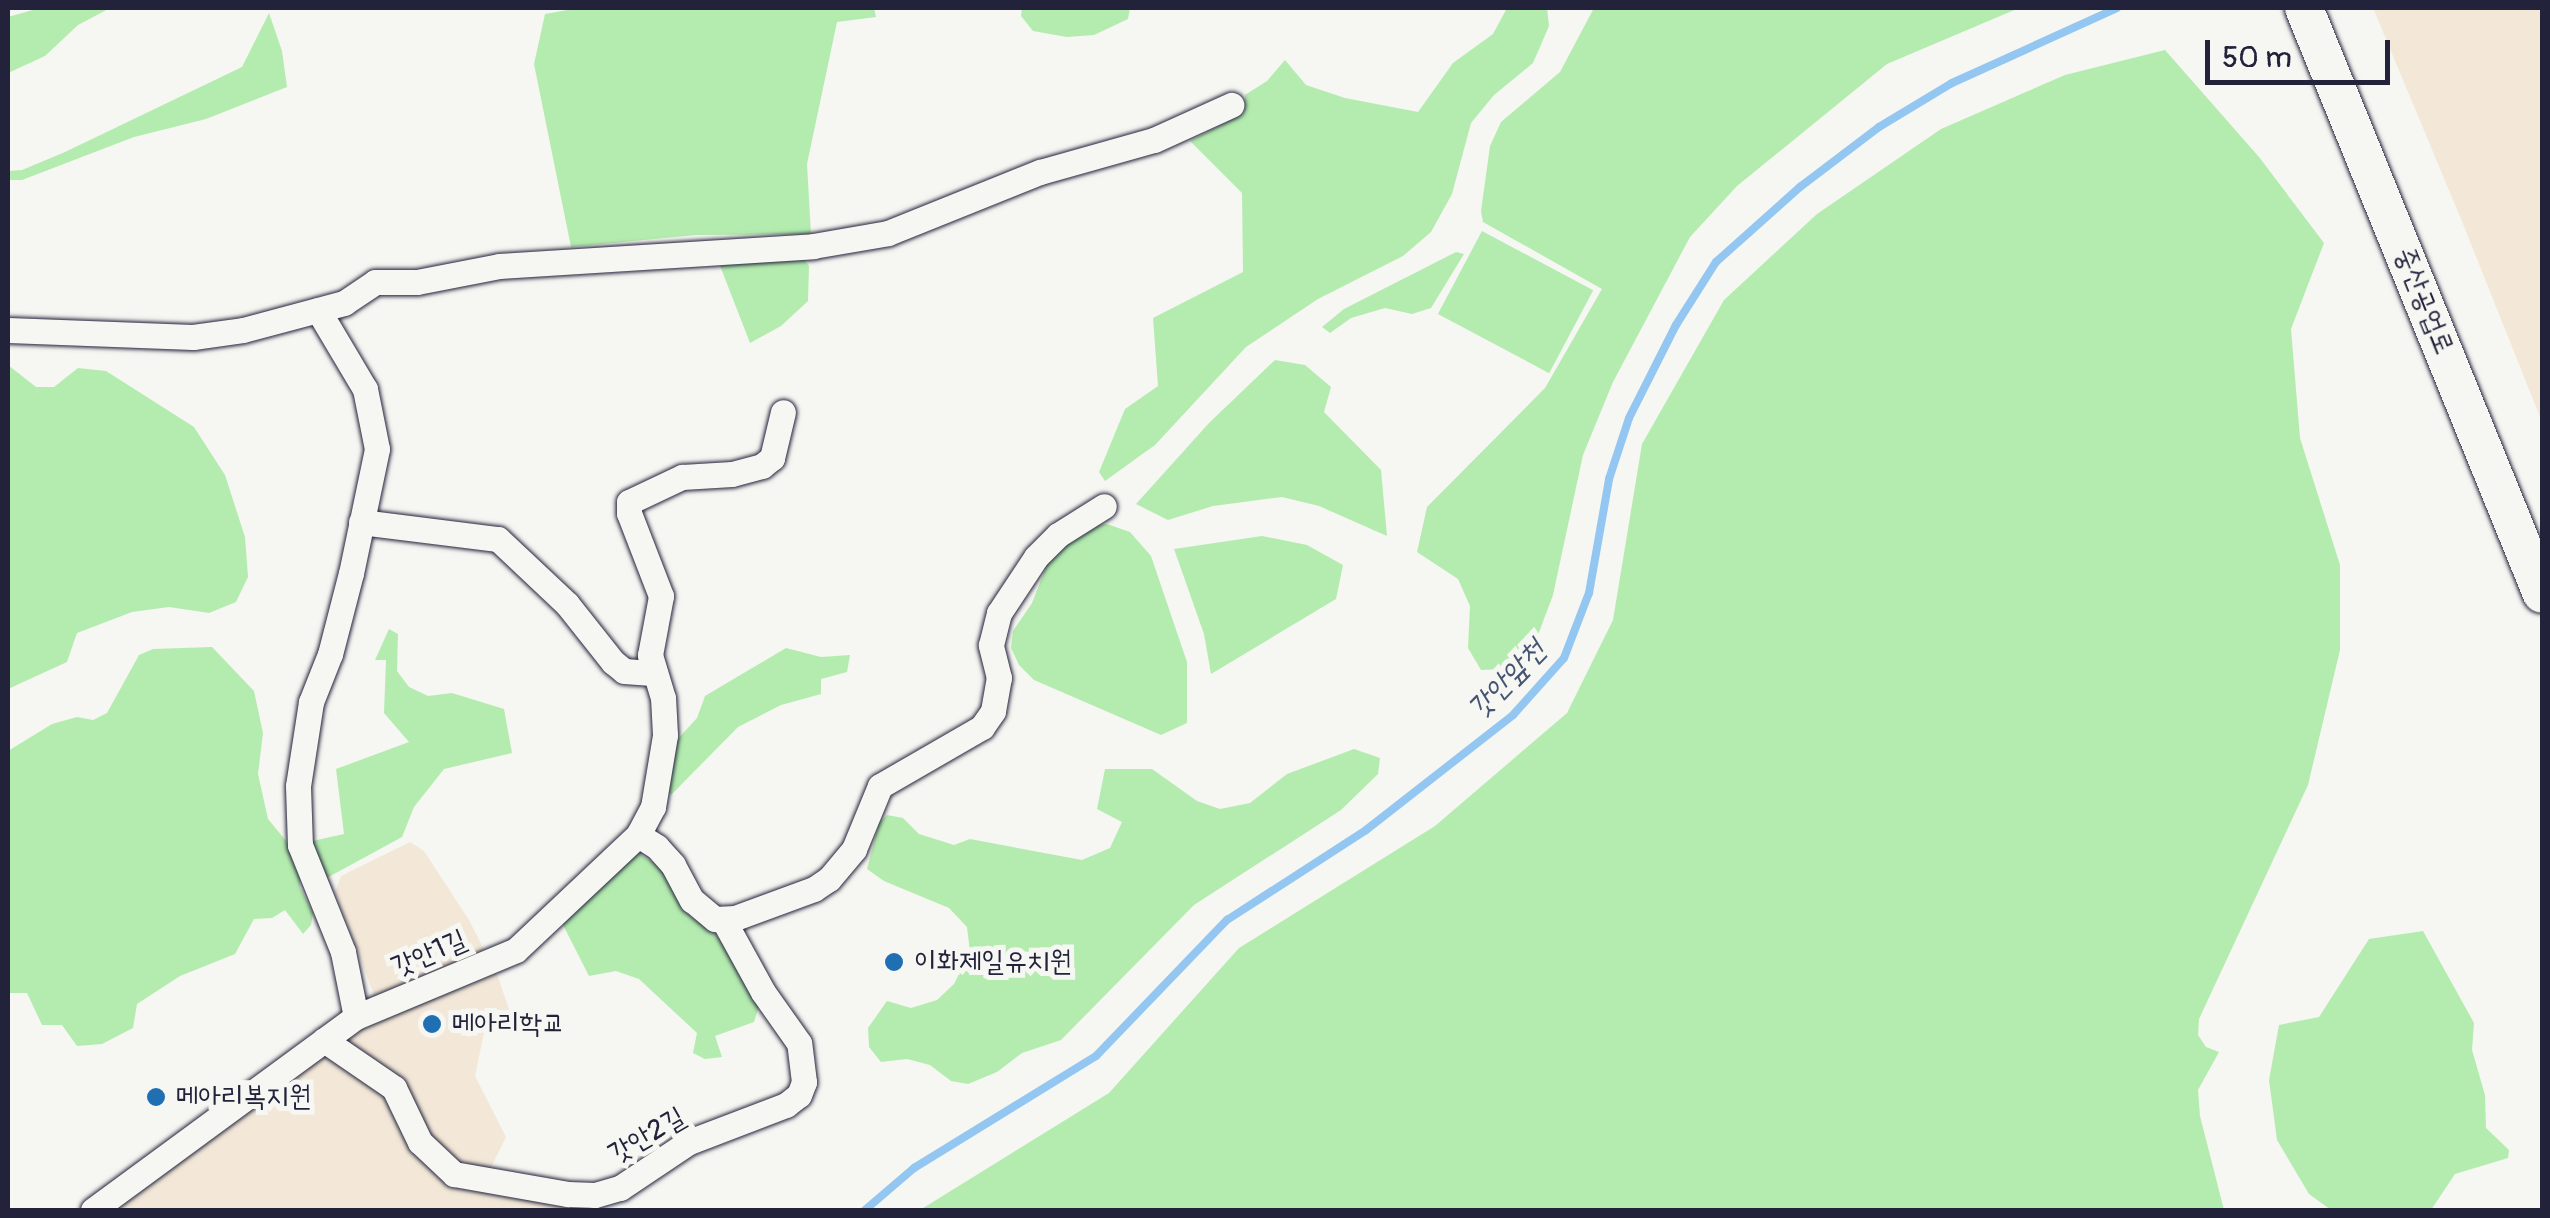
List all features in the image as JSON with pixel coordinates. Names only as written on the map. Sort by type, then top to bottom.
[{"type":"street","name":"중산공업로","points":[[2304,8],[2542,594]]},
{"type":"street","points":[[8,330],[193,337],[242,330],[344,303],[376,282],[417,282],[499,266],[812,246],[888,232],[1040,172],[1154,140],[1231,105]]},
{"type":"street","points":[[318,310],[352,364],[374,421],[377,448],[330,654],[311,702],[296,818],[300,846],[344,952],[356,1017]]},
{"type":"street","name":"갓안1길","points":[[93,1210],[356,1017],[516,950],[638,835],[656,796],[665,735],[663,698],[652,673],[650,655],[661,596],[629,514],[629,502],[682,477],[732,474],[762,466],[772,458],[783,412]]},
{"type":"street","points":[[724,921],[814,890],[854,849],[880,786],[982,726],[999,696],[992,645],[999,613],[1036,557],[1058,535],[1104,506]]},
{"type":"street","points":[[362,522],[451,530],[498,539],[567,604],[613,662],[624,671],[652,673]]},
{"type":"street","name":"갓안2길","points":[[324,1040],[394,1088],[420,1142],[454,1174],[568,1194],[595,1195],[620,1188],[689,1142],[757,1118],[799,1095],[804,1062],[799,1042],[763,992],[724,921],[703,913],[673,864],[638,835]]},
{"type":"shaded area","points":[[2373,8],[2542,8],[2542,422],[2463,224]]},
{"type":"shaded area","name":"메아리학교","points":[[410,842],[424,851],[469,920],[498,977],[512,1018],[485,1028],[475,1076],[506,1137],[482,1186],[486,1192],[584,1210],[114,1210],[343,1037],[375,1021],[373,992],[335,892],[341,876]]},
{"type":"green space","points":[[40,8],[110,8],[78,25],[45,56],[8,73],[8,17]]},
{"type":"green space","points":[[579,8],[874,8],[876,17],[837,22],[807,164],[811,234],[696,235],[571,247],[534,64],[545,14]]},
{"type":"green space","points":[[1022,8],[1130,8],[1128,19],[1094,35],[1067,37],[1033,31],[1021,16]]},
{"type":"green space","points":[[1507,8],[1547,8],[1549,26],[1533,63],[1494,95],[1471,123],[1452,194],[1431,232],[1403,256],[1318,299],[1246,347],[1155,445],[1105,481],[1099,472],[1125,409],[1158,386],[1153,318],[1243,272],[1242,193],[1190,141],[1244,113],[1245,95],[1267,81],[1285,60],[1306,85],[1345,98],[1418,112],[1453,63],[1493,34]]},
{"type":"green space","points":[[1594,8],[2019,8],[1887,64],[1737,186],[1690,237],[1613,382],[1583,455],[1553,595],[1538,635],[1510,669],[1481,670],[1468,648],[1470,606],[1458,579],[1417,552],[1427,507],[1545,388],[1602,289],[1483,222],[1481,211],[1490,146],[1501,122],[1560,72]]},
{"type":"green space","points":[[269,13],[282,51],[287,87],[206,119],[134,137],[22,180],[8,180],[8,171],[22,170],[65,152],[242,67]]},
{"type":"green space","points":[[2165,50],[2259,157],[2324,243],[2291,329],[2300,438],[2340,565],[2340,650],[2308,785],[2199,1019],[2198,1035],[2206,1047],[2219,1052],[2198,1090],[2200,1116],[2224,1210],[920,1210],[1109,1093],[1239,948],[1435,826],[1567,713],[1613,620],[1642,444],[1724,300],[1817,214],[1941,129],[2065,75]]},
{"type":"green space","points":[[1482,231],[1593,290],[1549,373],[1438,314]]},
{"type":"green space","points":[[1456,252],[1464,254],[1431,308],[1412,314],[1385,308],[1351,318],[1330,333],[1322,327],[1344,309]]},
{"type":"green space","points":[[802,256],[809,266],[808,301],[781,326],[750,343],[717,258]]},
{"type":"green space","points":[[1275,360],[1305,365],[1331,387],[1324,412],[1381,470],[1387,536],[1319,506],[1282,497],[1213,506],[1168,520],[1136,504],[1209,423]]},
{"type":"green space","points":[[8,365],[36,387],[54,387],[78,368],[106,371],[194,427],[225,475],[245,537],[248,577],[236,602],[209,613],[169,607],[132,612],[77,633],[67,662],[8,689]]},
{"type":"green space","points":[[1107,524],[1130,532],[1151,556],[1187,662],[1187,723],[1161,735],[1034,680],[1019,665],[1011,648],[1013,631],[1032,603],[1050,557],[1089,526]]},
{"type":"green space","points":[[1262,536],[1307,545],[1343,565],[1336,599],[1211,674],[1204,634],[1174,549]]},
{"type":"green space","points":[[389,629],[398,634],[397,671],[409,687],[428,696],[452,693],[504,709],[512,753],[444,769],[414,807],[402,837],[323,880],[308,842],[344,834],[336,769],[409,742],[384,713],[386,660],[375,660]]},
{"type":"green space","points":[[212,647],[254,691],[263,733],[258,774],[268,819],[301,859],[300,887],[313,913],[311,925],[303,934],[285,910],[272,918],[254,919],[235,954],[180,976],[137,1004],[133,1028],[102,1044],[77,1046],[62,1025],[42,1025],[27,993],[8,993],[8,751],[52,724],[77,717],[93,720],[107,713],[139,655],[153,649]]},
{"type":"green space","points":[[786,648],[821,657],[850,655],[847,672],[821,679],[821,694],[781,705],[738,727],[671,795],[668,792],[674,743],[697,718],[705,696]]},
{"type":"green space","points":[[1354,749],[1380,758],[1378,774],[1341,810],[1194,905],[1061,1040],[1022,1053],[997,1072],[968,1084],[951,1081],[930,1065],[907,1059],[881,1062],[869,1047],[868,1028],[887,1001],[911,1008],[937,1000],[954,984],[970,952],[967,927],[949,908],[884,881],[867,869],[879,823],[887,815],[903,818],[919,834],[954,845],[970,839],[1082,860],[1110,848],[1122,822],[1097,809],[1105,769],[1152,769],[1197,801],[1220,809],[1250,803],[1287,774]]},
{"type":"green space","points":[[639,854],[661,867],[686,913],[725,942],[760,1003],[754,1022],[715,1036],[722,1057],[705,1059],[693,1053],[697,1033],[639,979],[616,971],[589,976],[561,921],[626,858]]},
{"type":"green space","points":[[2423,931],[2474,1023],[2472,1050],[2485,1095],[2486,1128],[2509,1150],[2508,1158],[2455,1174],[2431,1210],[2331,1210],[2309,1194],[2277,1140],[2269,1080],[2279,1025],[2319,1017],[2369,939]]},
{"type":"waterway","name":"갓안앞천","points":[[865,1210],[914,1168],[1096,1056],[1227,920],[1366,830],[1513,715],[1564,658],[1589,593],[1609,479],[1629,418],[1676,325],[1716,262],[1800,187],[1879,127],[1952,83],[2117,8]]},
{"type":"place","name":"이화제일유치원","points":[[894,962]]},
{"type":"place","name":"메아리학교","points":[[432,1024]]},
{"type":"place","name":"메아리복지원","points":[[156,1097]]}]
